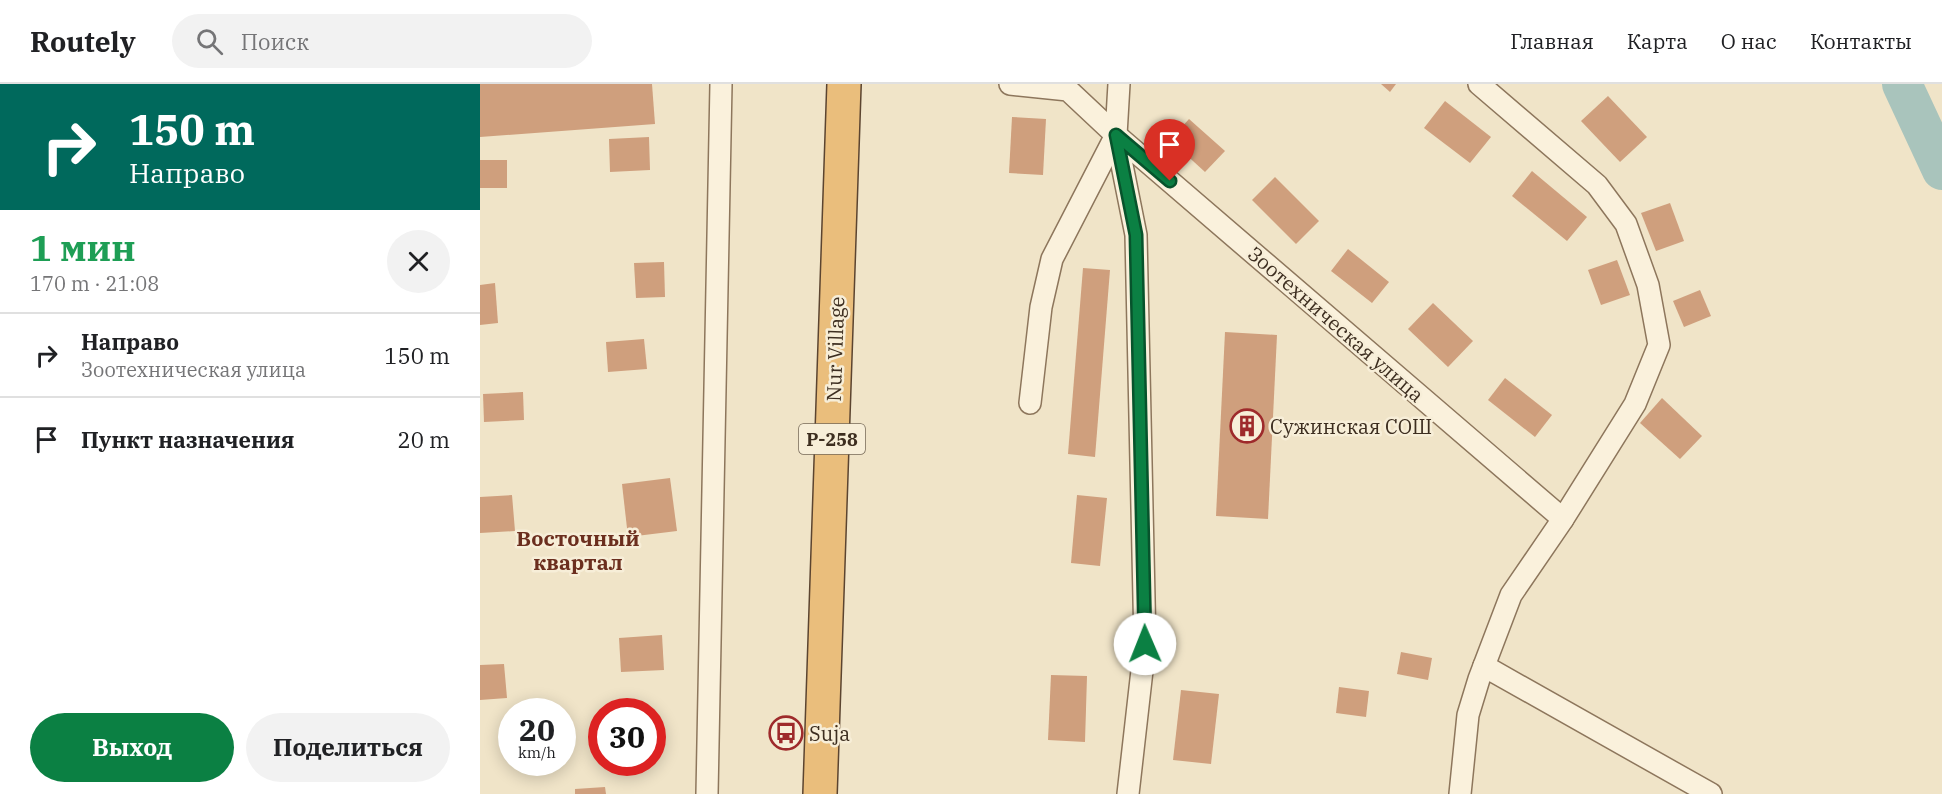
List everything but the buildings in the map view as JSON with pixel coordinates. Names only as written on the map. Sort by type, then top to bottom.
[{"type":"highway","name":"Nur Village","points":[[820,794],[844,84]]},
{"type":"street","points":[[707,794],[721,84]]},
{"type":"street","name":"Зоотехническая улица","points":[[1010,84],[1068,90],[1116,135],[1563,519]]},
{"type":"street","points":[[1119,84],[1116,135],[1136,235],[1145,644],[1128,794]]},
{"type":"street","points":[[1460,794],[1468,715],[1511,595],[1563,519],[1635,404],[1659,345],[1647,285],[1626,224],[1597,185],[1479,84]]},
{"type":"street","points":[[1030,403],[1041,307],[1052,260],[1116,135]]},
{"type":"street","points":[[1484,666],[1711,794]]},
{"type":"waterway","points":[[1902,84],[1942,170]]},
{"type":"place","name":"Сужинская СОШ","points":[[1247,426]]},
{"type":"place","name":"Suja","points":[[786,733]]},
{"type":"district","name":"Восточный квартал","points":[[578,550]]},
{"type":"route","points":[[1145,644],[1136,235],[1116,135],[1170,181]]}]
